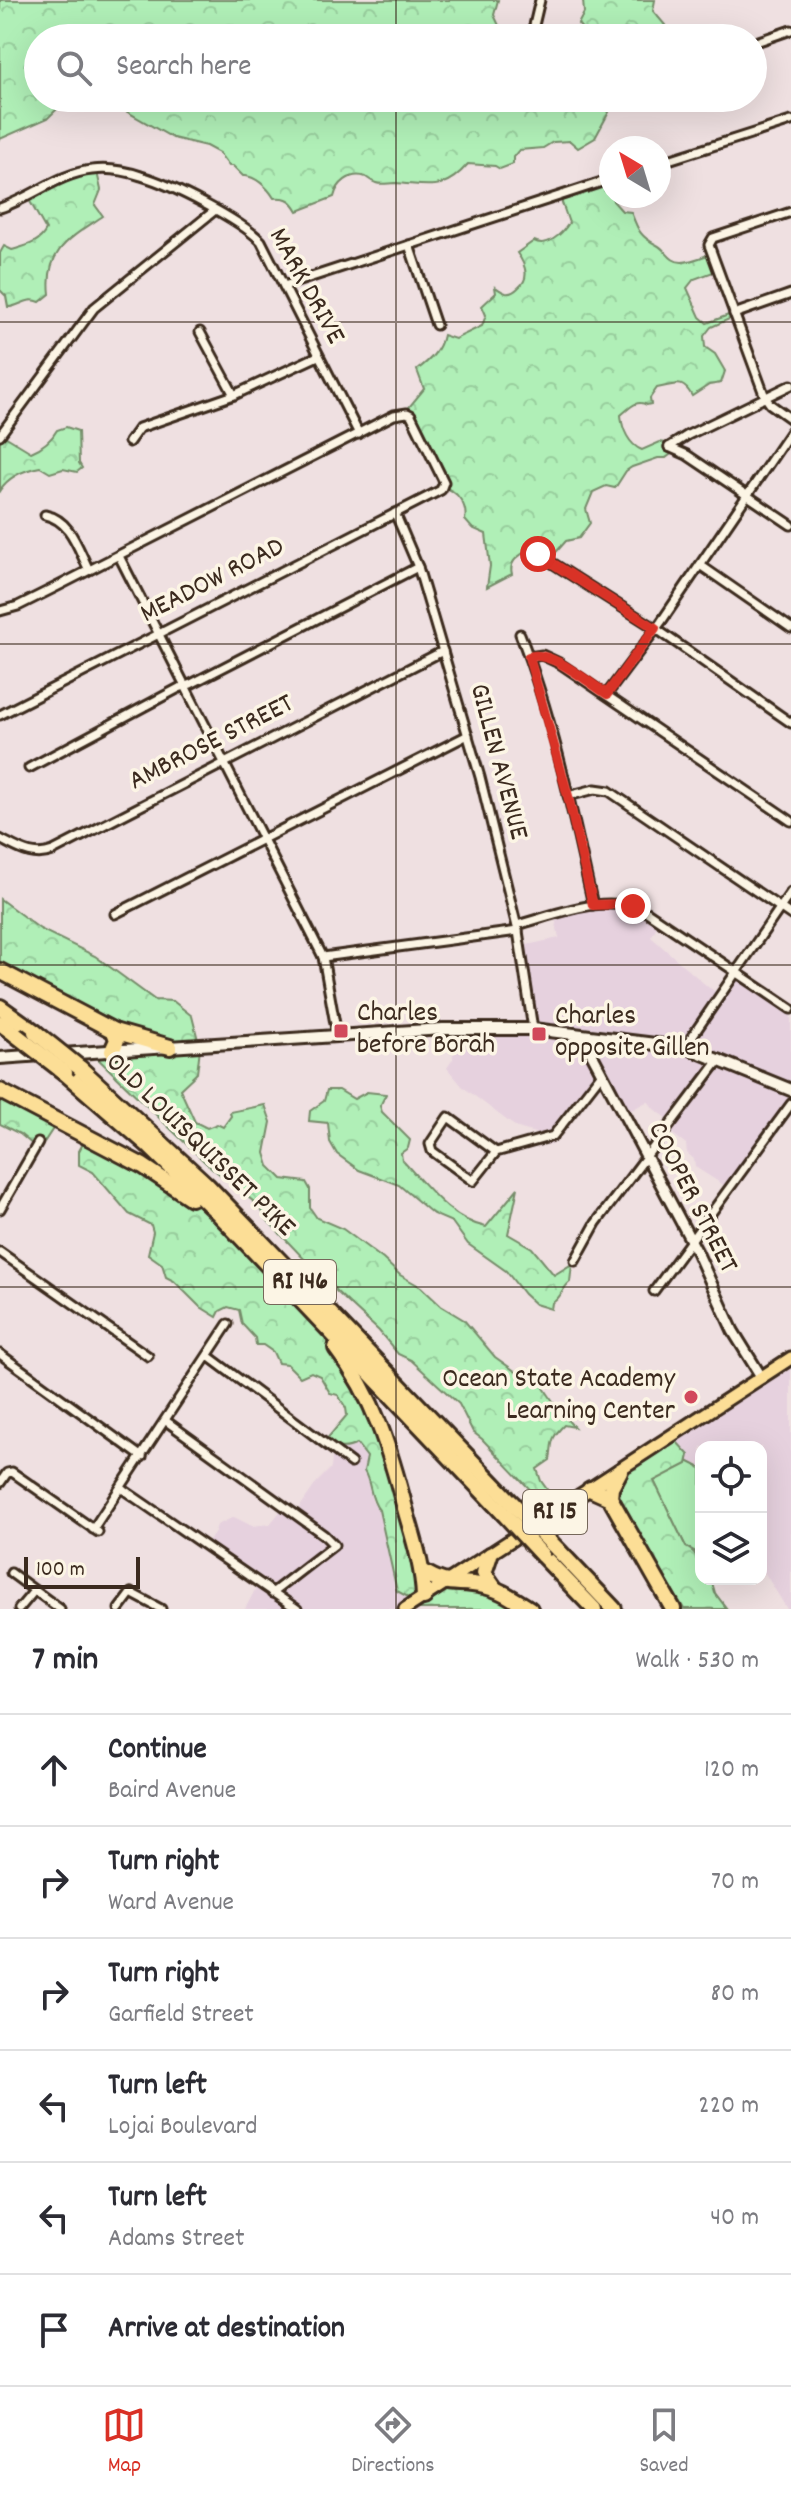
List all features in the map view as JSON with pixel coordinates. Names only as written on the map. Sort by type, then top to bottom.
[{"type":"highway","points":[[0,971],[114,1031],[170,1047]]},
{"type":"highway","name":"OLD LOUISQUISSET PIKE","points":[[0,1007],[80,1068],[207,1185],[508,1509],[542,1555],[594,1609]]},
{"type":"highway","name":"OLD LOUISQUISSET PIKE","points":[[0,1023],[65,1073],[148,1145],[508,1509],[557,1549],[614,1609]]},
{"type":"highway","points":[[112,1051],[117,1040],[114,1031]]},
{"type":"highway","points":[[0,1091],[107,1146],[181,1189],[274,1273]]},
{"type":"highway","points":[[294,1294],[339,1352],[372,1406],[390,1449],[422,1571],[424,1597]]},
{"type":"highway","points":[[620,1471],[611,1488],[610,1498],[673,1609]]},
{"type":"highway","points":[[590,1489],[610,1498]]},
{"type":"highway","points":[[490,1555],[484,1573],[495,1589]]},
{"type":"highway","points":[[422,1571],[434,1580],[445,1583],[495,1589],[530,1609]]},
{"type":"main road","points":[[0,1058],[443,1029],[533,1029],[688,1048],[791,1090]]},
{"type":"main road","name":"RI 15","points":[[405,1609],[791,1358]]},
{"type":"street","points":[[534,24],[540,0]]},
{"type":"street","points":[[767,38],[791,30]]},
{"type":"street","points":[[671,159],[791,121]]},
{"type":"street","name":"MARK DRIVE","points":[[0,208],[74,174],[118,170],[142,176],[242,226],[261,241],[359,434]]},
{"type":"street","points":[[284,286],[599,183]]},
{"type":"street","points":[[0,435],[94,308],[214,211]]},
{"type":"street","points":[[791,212],[709,241],[765,397],[791,419]]},
{"type":"street","points":[[409,245],[436,325]]},
{"type":"street","points":[[734,314],[791,294]]},
{"type":"street","points":[[200,332],[234,395]]},
{"type":"street","points":[[129,442],[139,428],[234,395],[318,356]]},
{"type":"street","points":[[791,385],[669,447],[687,455],[791,525]]},
{"type":"street","name":"MEADOW ROAD","points":[[0,715],[441,490],[444,482],[411,415],[394,415],[359,434]]},
{"type":"street","points":[[607,694],[791,431]]},
{"type":"street","points":[[0,611],[18,606],[359,434]]},
{"type":"street","name":"GILLEN AVENUE","points":[[395,513],[418,567],[468,735],[518,928],[533,1029]]},
{"type":"street","points":[[45,515],[64,524],[89,570]]},
{"type":"street","points":[[538,554],[655,628],[791,723]]},
{"type":"street","points":[[119,556],[323,957],[337,1035]]},
{"type":"street","points":[[700,565],[791,628]]},
{"type":"street","points":[[29,768],[418,567]]},
{"type":"street","points":[[520,634],[568,796],[593,905]]},
{"type":"street","name":"AMBROSE STREET","points":[[0,839],[41,855],[443,651]]},
{"type":"street","points":[[529,657],[536,654],[548,657],[791,821]]},
{"type":"street","points":[[115,914],[468,735]]},
{"type":"street","points":[[568,796],[595,789],[609,791],[791,915]]},
{"type":"street","points":[[688,1048],[691,1038],[791,892]]},
{"type":"street","points":[[323,957],[518,928],[593,905],[626,904],[641,909],[791,1009]]},
{"type":"street","name":"COOPER STREET","points":[[585,1036],[691,1240],[733,1331],[762,1378]]},
{"type":"street","points":[[575,1261],[596,1223],[720,1059]]},
{"type":"street","points":[[496,1152],[448,1117],[430,1144],[432,1151],[473,1181],[496,1152],[553,1136],[602,1073]]},
{"type":"street","points":[[654,1291],[791,1104]]},
{"type":"street","points":[[0,1209],[38,1143]]},
{"type":"street","points":[[0,1252],[148,1356]]},
{"type":"street","points":[[0,1483],[9,1472],[96,1531],[228,1324]]},
{"type":"street","points":[[0,1354],[142,1457]]},
{"type":"street","points":[[208,1356],[351,1463]]},
{"type":"street","points":[[166,1421],[334,1545],[272,1593]]},
{"type":"street","points":[[121,1488],[297,1609]]},
{"type":"street","points":[[11,1573],[60,1609]]},
{"type":"street","points":[[19,1609],[34,1591]]},
{"type":"street","points":[[119,1609],[131,1593],[161,1609]]},
{"type":"shaded area","points":[[627,905],[660,921],[651,937],[708,987],[723,996],[738,974],[791,1009],[791,1105],[744,1174],[730,1189],[695,1167],[686,1144],[669,1131],[673,1122],[648,1101],[626,1113],[603,1076],[549,1145],[542,1143],[535,1133],[509,1122],[463,1087],[447,1068],[453,1059],[454,1031],[530,1030],[522,946],[559,938],[555,918],[596,908]]},
{"type":"shaded area","points":[[791,1361],[791,1609],[787,1609],[767,1577],[767,1441],[695,1441],[695,1464],[688,1464],[689,1455],[675,1440]]},
{"type":"shaded area","points":[[356,1444],[367,1457],[364,1471],[369,1479],[372,1501],[379,1510],[397,1590],[414,1600],[410,1609],[245,1609],[258,1584],[205,1545],[217,1525],[234,1517],[252,1526],[270,1524],[283,1508],[295,1514],[331,1468],[333,1447]]},
{"type":"green space","points":[[0,0],[498,0],[494,15],[498,24],[24,24],[24,112],[54,112],[48,118],[0,139]]},
{"type":"green space","points":[[583,0],[655,0],[653,11],[664,24],[578,24],[584,13]]},
{"type":"green space","points":[[127,112],[609,112],[595,138],[578,148],[570,141],[519,150],[513,157],[513,164],[500,169],[468,164],[451,179],[435,185],[380,184],[366,177],[350,177],[341,183],[334,197],[298,211],[289,200],[274,198],[261,183],[229,166],[219,153],[206,146],[173,138]]},
{"type":"green space","points":[[97,172],[101,190],[95,205],[103,216],[62,247],[51,266],[50,294],[40,302],[31,300],[8,307],[6,296],[0,290],[0,253],[4,246],[12,250],[32,243],[46,230],[28,198],[69,178]]},
{"type":"green space","points":[[599,184],[599,208],[619,208],[631,212],[643,236],[674,260],[686,262],[713,253],[719,270],[694,279],[687,288],[700,317],[707,323],[734,313],[736,316],[711,327],[704,336],[705,347],[715,354],[725,371],[721,383],[709,385],[692,396],[682,385],[657,388],[650,398],[651,404],[636,404],[621,415],[627,436],[637,448],[642,450],[660,442],[679,448],[666,458],[632,467],[615,488],[606,486],[593,492],[586,509],[590,523],[579,538],[566,541],[551,558],[531,548],[514,561],[512,574],[487,587],[490,566],[486,534],[472,528],[465,520],[465,509],[460,500],[444,488],[405,412],[424,389],[417,370],[434,355],[443,335],[455,339],[482,326],[486,315],[482,306],[496,293],[495,287],[510,293],[524,280],[525,271],[517,253],[534,241],[544,243],[554,239],[569,223],[560,197]]},
{"type":"green space","points":[[66,427],[78,431],[79,463],[82,468],[77,472],[63,469],[50,473],[40,467],[34,468],[12,477],[0,490],[0,439],[3,435],[31,452],[46,443],[57,430]]},
{"type":"green space","points":[[0,899],[40,929],[95,956],[155,1000],[173,1001],[192,1016],[200,1048],[197,1073],[180,1089],[195,1122],[207,1128],[217,1124],[223,1127],[231,1116],[230,1112],[265,1105],[271,1122],[265,1153],[269,1166],[282,1179],[306,1182],[310,1189],[310,1208],[317,1218],[343,1229],[400,1275],[421,1287],[441,1306],[464,1320],[495,1357],[519,1374],[540,1382],[574,1427],[564,1425],[559,1430],[552,1441],[550,1460],[537,1469],[551,1495],[546,1500],[541,1501],[473,1432],[459,1404],[411,1360],[398,1354],[379,1331],[336,1291],[325,1273],[307,1262],[268,1221],[259,1206],[206,1163],[93,1054],[118,1048],[125,1043],[123,1039],[0,971]]},
{"type":"green space","points":[[0,1090],[56,1124],[39,1150],[20,1134],[0,1124]]},
{"type":"green space","points":[[327,1090],[339,1090],[354,1099],[367,1092],[386,1094],[380,1106],[382,1112],[410,1140],[408,1148],[401,1153],[402,1160],[461,1217],[486,1227],[518,1188],[508,1234],[532,1248],[554,1275],[572,1264],[570,1282],[552,1303],[551,1309],[535,1304],[506,1271],[468,1244],[452,1222],[433,1214],[399,1185],[359,1170],[337,1154],[330,1142],[328,1123],[309,1121],[310,1111],[324,1101]]},
{"type":"green space","points":[[87,1136],[180,1188],[243,1244],[318,1320],[359,1380],[432,1587],[475,1576],[530,1609],[418,1609],[414,1600],[397,1591],[379,1510],[364,1471],[367,1457],[357,1444],[341,1448],[326,1440],[347,1415],[338,1395],[330,1393],[320,1376],[311,1372],[300,1377],[287,1364],[278,1363],[273,1352],[263,1345],[256,1345],[255,1338],[242,1324],[239,1310],[228,1307],[220,1311],[217,1317],[199,1306],[166,1277],[162,1264],[148,1254],[153,1232],[151,1225],[129,1214],[93,1172],[79,1165],[79,1151]]},
{"type":"green space","points":[[675,1440],[689,1455],[687,1464],[654,1481],[686,1547],[695,1554],[695,1585],[713,1585],[727,1609],[684,1609],[612,1489],[628,1471]]},
{"type":"green space","points":[[687,1461],[695,1465],[695,1552],[686,1547],[654,1481]]},
{"type":"place","name":"Charles before Borah","points":[[341,1031]]},
{"type":"place","name":"Charles opposite Gillen","points":[[539,1034]]},
{"type":"place","name":"Ocean State Academy Learning Center","points":[[691,1397]]},
{"type":"route","points":[[538,554],[655,628],[607,694],[548,657],[536,654],[529,657],[568,796],[593,905],[633,906]]}]
